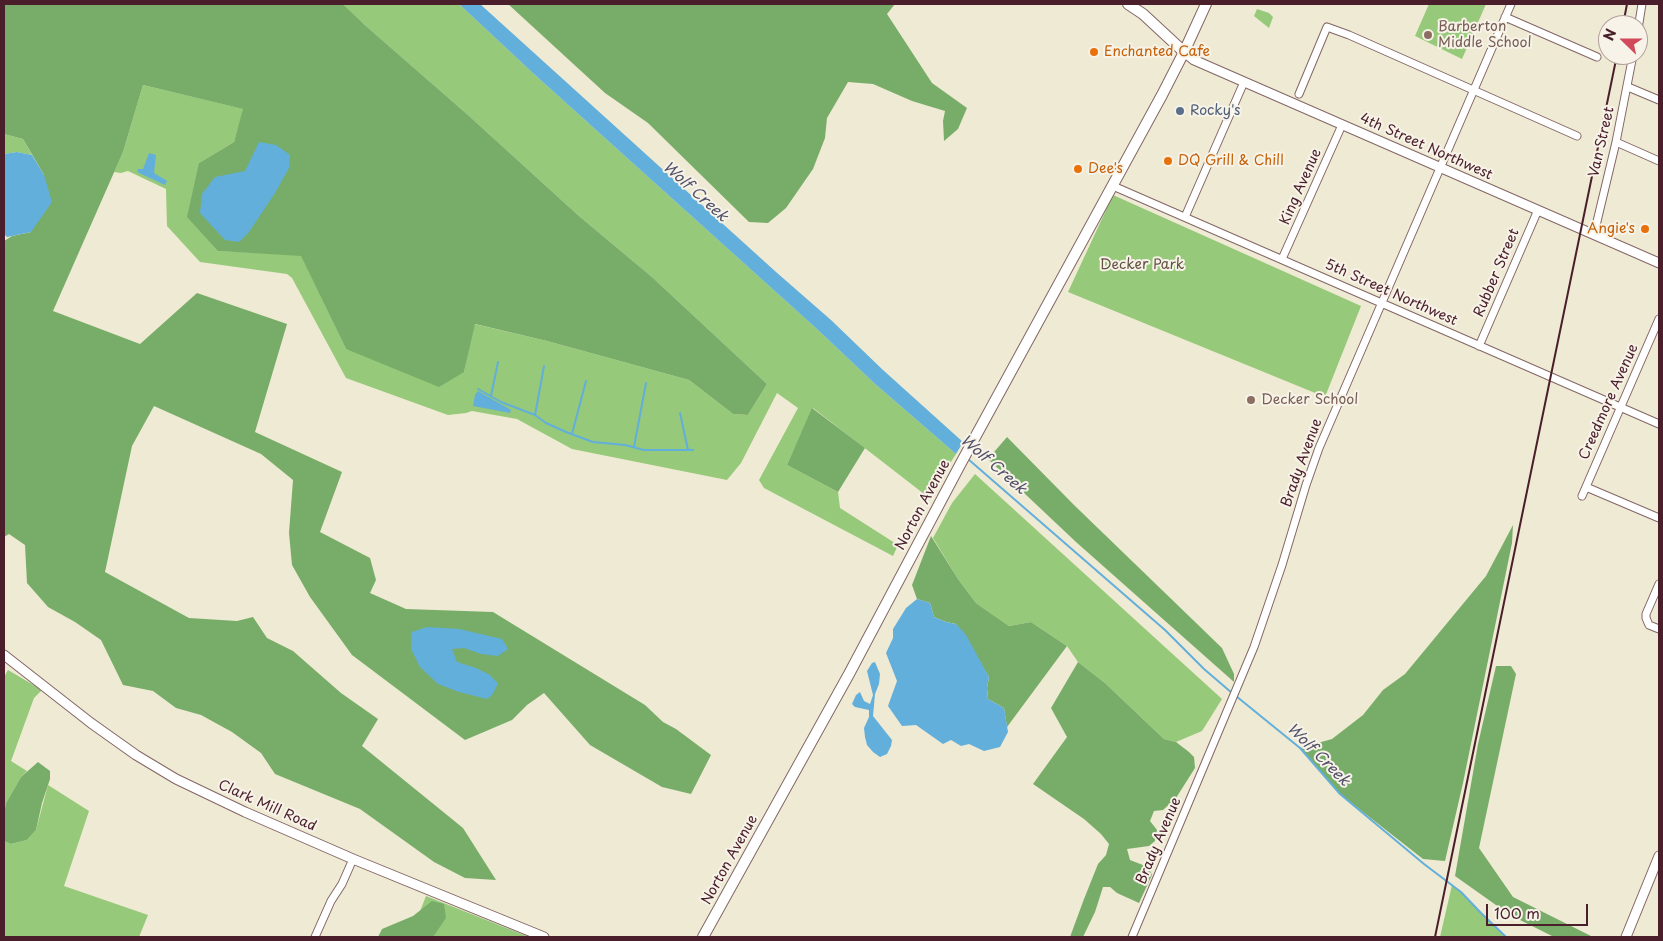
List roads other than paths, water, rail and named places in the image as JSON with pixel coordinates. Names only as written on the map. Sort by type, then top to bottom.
[{"type":"main road","points":[[1128,4],[1143,14],[1184,52]]},
{"type":"main road","name":"Norton Avenue","points":[[703,937],[849,674],[971,444],[1113,186],[1184,52],[1206,4]]},
{"type":"street","name":"Brady Avenue","points":[[1132,937],[1241,679],[1269,602],[1317,455],[1439,167],[1511,4]]},
{"type":"street","points":[[1505,17],[1597,57]]},
{"type":"street","points":[[1299,94],[1328,27],[1577,136]]},
{"type":"street","name":"4th Street Northwest","points":[[1184,52],[1194,60],[1659,263]]},
{"type":"street","name":"Van Street","points":[[1594,234],[1616,142],[1631,65]]},
{"type":"street","points":[[1185,217],[1244,82]]},
{"type":"street","points":[[1628,87],[1659,100]]},
{"type":"street","name":"King Avenue","points":[[1282,259],[1342,125]]},
{"type":"street","points":[[1616,142],[1659,161]]},
{"type":"street","name":"5th Street Northwest","points":[[1113,186],[1659,424]]},
{"type":"street","name":"Rubber Street","points":[[1479,346],[1538,210]]},
{"type":"street","name":"Creedmore Avenue","points":[[1582,496],[1659,319]]},
{"type":"street","points":[[1586,487],[1659,518]]},
{"type":"street","points":[[1659,584],[1646,614],[1650,625],[1659,629]]},
{"type":"street","name":"Clark Mill Road","points":[[4,655],[91,723],[155,767],[229,804],[353,859],[544,937]]},
{"type":"street","points":[[1626,937],[1659,856]]},
{"type":"street","points":[[316,937],[331,901],[342,884],[353,859]]},
{"type":"water","points":[[459,4],[480,4],[831,320],[963,442],[956,454],[874,383]]},
{"type":"water","points":[[259,142],[276,145],[290,155],[289,168],[249,232],[239,242],[225,240],[200,213],[202,194],[215,177],[245,171]]},
{"type":"water","points":[[17,152],[32,155],[44,175],[52,202],[31,232],[7,237],[4,234],[4,154]]},
{"type":"water","points":[[149,153],[156,155],[154,173],[167,181],[165,185],[137,172],[138,169],[143,169]]},
{"type":"water","points":[[478,391],[511,410],[510,413],[473,406],[475,395]]},
{"type":"water","points":[[917,599],[930,603],[934,617],[956,624],[966,635],[989,677],[988,699],[1004,708],[1008,732],[1000,747],[984,751],[969,744],[961,746],[951,740],[943,744],[916,725],[902,726],[888,706],[897,681],[886,653],[893,638],[893,629],[906,608]]},
{"type":"water","points":[[427,627],[459,629],[502,639],[508,649],[498,656],[481,654],[464,648],[452,649],[457,662],[490,675],[498,684],[492,695],[487,699],[459,692],[438,684],[420,667],[411,649],[412,632]]},
{"type":"water","points":[[875,662],[880,674],[875,694],[873,716],[892,740],[887,754],[880,757],[867,745],[865,737],[864,728],[869,717],[869,710],[855,707],[852,704],[856,695],[860,692],[864,701],[870,704],[873,695],[867,671],[872,663]]},
{"type":"waterway","points":[[491,396],[498,362]]},
{"type":"waterway","points":[[535,415],[544,366]]},
{"type":"waterway","points":[[572,434],[586,381]]},
{"type":"waterway","points":[[634,447],[646,383]]},
{"type":"waterway","points":[[478,389],[501,402],[535,415],[546,423],[593,442],[625,445],[644,450],[693,450]]},
{"type":"waterway","points":[[680,413],[688,450]]},
{"type":"waterway","name":"Wolf Creek","points":[[968,459],[1165,630],[1204,669],[1232,693]]},
{"type":"waterway","name":"Wolf Creek","points":[[1236,696],[1300,748],[1340,794],[1424,864],[1461,892],[1506,937]]},
{"type":"railway","points":[[1625,15],[1627,4]]},
{"type":"railway","points":[[1435,937],[1615,65]]},
{"type":"place","name":"Barberton Middle School","points":[[1428,35]]},
{"type":"place","name":"Enchanted Cafe","points":[[1094,52]]},
{"type":"place","name":"Rocky's","points":[[1180,111]]},
{"type":"place","name":"DQ Grill & Chill","points":[[1168,161]]},
{"type":"place","name":"Dee's","points":[[1078,169]]},
{"type":"place","name":"Angie's","points":[[1645,229]]},
{"type":"place","name":"Decker School","points":[[1251,400]]},
{"type":"park label","name":"Decker Park","points":[[1142,265]]}]
